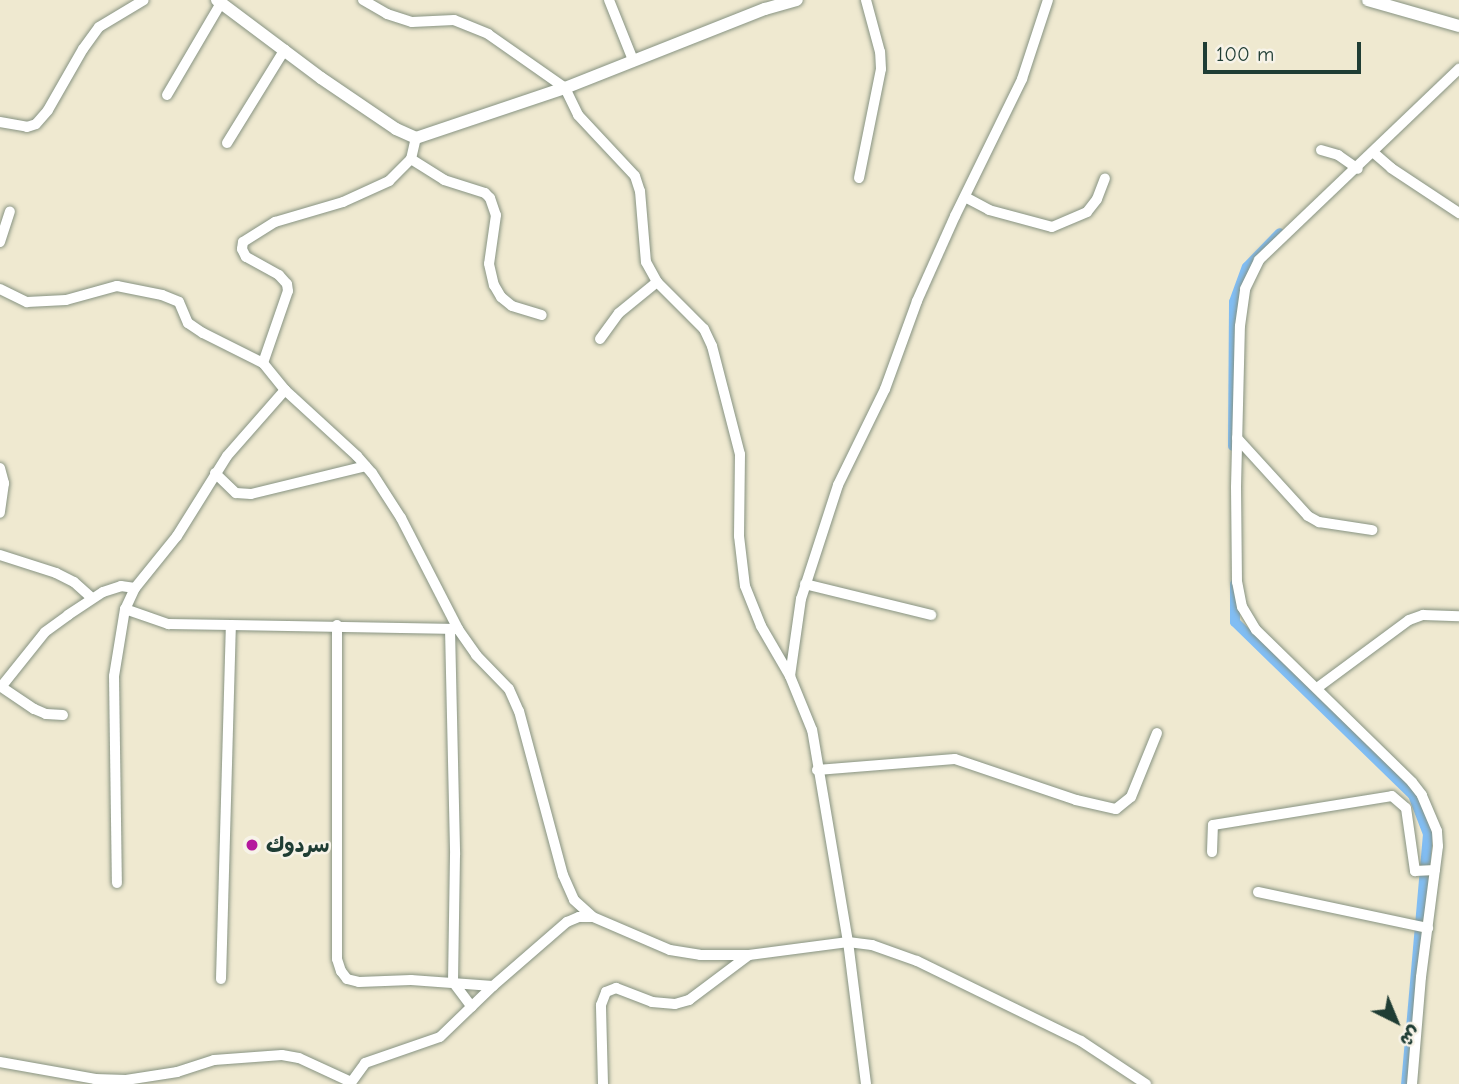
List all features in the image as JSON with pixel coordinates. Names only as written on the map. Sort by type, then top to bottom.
[{"type":"main road","points":[[219,2],[396,129],[416,138],[565,88],[765,9],[797,0]]},
{"type":"main road","points":[[1368,0],[1459,26]]},
{"type":"street","points":[[0,122],[27,127],[36,124],[48,110],[83,49],[99,27],[144,0]]},
{"type":"street","points":[[363,0],[387,14],[421,24],[438,19],[468,23],[565,88],[578,115],[635,176],[640,191],[643,253],[657,282],[695,319],[712,346],[740,454],[739,536],[746,586],[761,626],[790,676],[812,730],[848,942],[866,1084]]},
{"type":"street","points":[[609,0],[634,60]]},
{"type":"street","points":[[859,178],[881,69],[880,52],[866,0]]},
{"type":"street","points":[[790,676],[805,584],[838,485],[885,389],[917,301],[1022,79],[1048,0]]},
{"type":"street","points":[[167,95],[219,2]]},
{"type":"street","points":[[227,143],[285,49]]},
{"type":"street","points":[[1412,1084],[1437,831],[1422,795],[1256,630],[1242,607],[1237,582],[1240,326],[1249,275],[1259,260],[1358,169],[1459,69]]},
{"type":"street","points":[[263,363],[288,287],[279,275],[244,255],[243,242],[275,222],[343,202],[377,187],[397,174],[411,159],[416,138]]},
{"type":"street","points":[[1321,150],[1338,155],[1358,169]]},
{"type":"street","points":[[1374,153],[1459,213]]},
{"type":"street","points":[[411,159],[444,180],[485,193],[490,198],[496,215],[489,264],[494,285],[501,298],[512,306],[541,315]]},
{"type":"street","points":[[965,197],[989,210],[1052,227],[1087,212],[1097,199],[1105,178]]},
{"type":"street","points":[[0,242],[10,212]]},
{"type":"street","points":[[600,339],[620,313],[657,282]]},
{"type":"street","points":[[0,289],[27,302],[66,300],[117,286],[162,295],[179,302],[188,323],[263,363],[285,390],[366,466],[401,518],[454,629],[509,689],[519,711],[563,875],[574,900],[593,917],[670,950],[704,955],[749,955],[848,942],[872,945],[916,961],[1081,1041],[1146,1084]]},
{"type":"street","points":[[117,883],[114,676],[125,609],[135,588],[177,536],[215,473],[285,390]]},
{"type":"street","points":[[1237,438],[1308,516],[1319,522],[1372,530]]},
{"type":"street","points":[[215,473],[236,493],[251,494],[366,466]]},
{"type":"street","points":[[0,468],[4,483],[0,513]]},
{"type":"street","points":[[0,555],[56,573],[74,582],[92,598]]},
{"type":"street","points":[[805,584],[931,615]]},
{"type":"street","points":[[63,715],[46,714],[34,709],[1,686],[45,632],[92,598],[121,586],[135,588]]},
{"type":"street","points":[[125,609],[168,624],[454,629]]},
{"type":"street","points":[[1317,688],[1409,620],[1423,615],[1459,616]]},
{"type":"street","points":[[220,979],[231,625]]},
{"type":"street","points":[[337,625],[337,960],[341,971],[347,979],[359,982],[453,982],[493,986]]},
{"type":"street","points":[[454,629],[453,982],[472,1007]]},
{"type":"street","points":[[817,769],[955,759],[1076,800],[1116,809],[1131,797],[1157,733]]},
{"type":"street","points":[[1212,852],[1213,825],[1392,796],[1406,808],[1415,870],[1435,870]]},
{"type":"street","points":[[1258,892],[1428,928]]},
{"type":"street","points":[[0,1062],[95,1079],[126,1080],[177,1072],[214,1060],[282,1055],[299,1058],[350,1083],[365,1063],[440,1037],[566,922],[579,917],[593,917]]},
{"type":"street","points":[[604,1084],[601,1005],[607,992],[616,988],[652,1002],[675,1004],[689,1000],[749,955]]},
{"type":"waterway","points":[[1233,446],[1234,302],[1247,267],[1280,233]]},
{"type":"waterway","points":[[1235,584],[1235,622],[1413,795],[1428,834],[1406,1084]]},
{"type":"place","name":"سردوك","points":[[252,845]]}]
